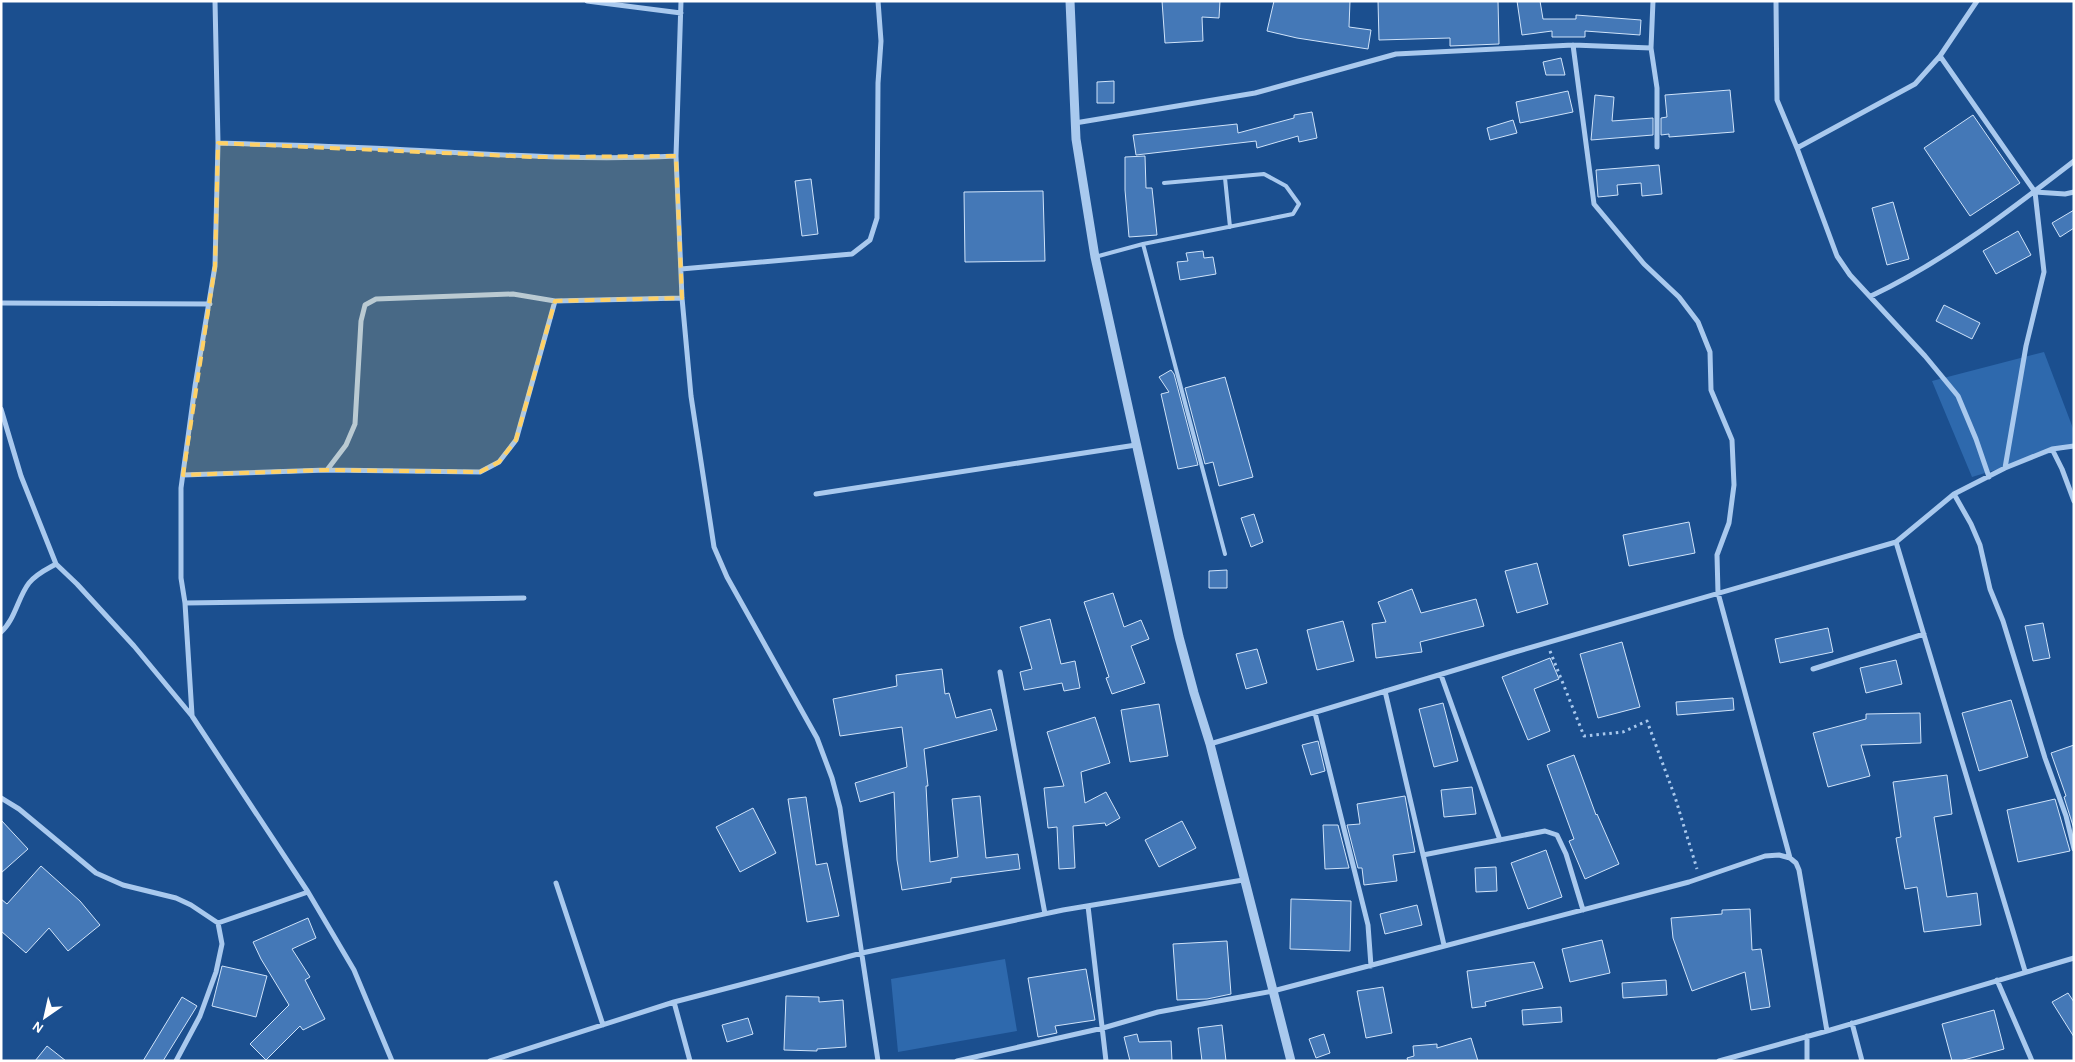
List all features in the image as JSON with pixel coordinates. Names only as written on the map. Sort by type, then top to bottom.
[{"type":"street","points":[[192,716],[181,578],[181,488],[195,386],[215,266],[218,143],[215,1]]},
{"type":"street","points":[[586,1],[681,13]]},
{"type":"street","points":[[681,1],[676,156],[682,298],[691,396],[714,547],[727,577],[817,738],[832,778],[840,808],[878,1061]]},
{"type":"street","points":[[681,269],[852,254],[870,240],[877,218],[878,83],[881,42],[878,1]]},
{"type":"street","points":[[1070,1],[1076,139],[1094,257],[1180,637],[1194,694],[1210,744],[1291,1061]]},
{"type":"street","points":[[1653,1],[1651,48],[1657,88],[1657,147]]},
{"type":"street","points":[[1776,1],[1777,100],[1837,256],[1850,275],[1925,356],[1958,396],[1989,477]]},
{"type":"street","points":[[1797,148],[1915,84],[1940,56],[1977,1]]},
{"type":"street","points":[[1075,122],[1255,94],[1396,54],[1573,45],[1651,48]]},
{"type":"street","points":[[1573,45],[1594,204],[1644,264],[1679,298],[1698,322],[1710,352],[1711,390],[1732,440],[1734,485],[1729,523],[1717,555],[1718,593],[1790,858]]},
{"type":"street","points":[[1940,56],[2035,192],[2044,272],[2026,346],[2005,468]]},
{"type":"street","points":[[218,143],[390,149],[534,157],[631,159],[676,156]]},
{"type":"street","points":[[1870,296],[1892,286],[1985,230],[2074,161]]},
{"type":"street","points":[[2035,192],[2065,194],[2074,192]]},
{"type":"street","points":[[327,470],[346,446],[355,424],[362,321],[365,305],[376,299],[513,294],[555,301],[682,298]]},
{"type":"street","points":[[183,475],[327,470],[480,472],[499,462],[516,440],[555,301]]},
{"type":"street","points":[[1,303],[210,304]]},
{"type":"street","points":[[1,409],[21,476],[56,564],[128,639],[192,716],[308,892],[354,970],[392,1061]]},
{"type":"street","points":[[816,494],[1136,445]]},
{"type":"street","points":[[1210,744],[1547,643],[1896,542],[1954,494],[2005,468],[2052,449],[2074,446]]},
{"type":"street","points":[[2052,449],[2074,500]]},
{"type":"street","points":[[1954,494],[1971,524],[1980,545],[1990,589],[2003,621],[2045,758],[2066,816],[2074,850]]},
{"type":"street","points":[[1896,542],[2025,971]]},
{"type":"street","points":[[1,632],[11,619],[30,582],[44,570],[56,564]]},
{"type":"street","points":[[184,603],[524,598]]},
{"type":"street","points":[[1814,669],[1924,634]]},
{"type":"street","points":[[1000,672],[1045,914]]},
{"type":"street","points":[[1441,675],[1500,840]]},
{"type":"street","points":[[1386,692],[1444,946]]},
{"type":"street","points":[[1315,713],[1368,925],[1371,966]]},
{"type":"street","points":[[1,798],[19,810],[96,873],[123,884],[176,898],[191,905],[218,923],[222,944],[216,972],[200,1016],[176,1061]]},
{"type":"street","points":[[1423,854],[1545,831],[1557,835],[1566,854],[1583,910]]},
{"type":"street","points":[[957,1061],[1102,1028],[1158,1012],[1273,992],[1700,879],[1765,856],[1779,855],[1790,858],[1796,863],[1799,870],[1827,1031]]},
{"type":"street","points":[[490,1061],[674,1002],[862,953],[1045,914],[1244,880]]},
{"type":"street","points":[[556,883],[603,1025]]},
{"type":"street","points":[[218,923],[308,892]]},
{"type":"street","points":[[1088,906],[1106,1061]]},
{"type":"street","points":[[1719,1061],[1852,1024],[2025,971],[2074,958]]},
{"type":"street","points":[[1997,980],[2032,1061]]},
{"type":"street","points":[[674,1002],[690,1061]]},
{"type":"street","points":[[1852,1024],[1862,1061]]},
{"type":"street","points":[[1807,1036],[1807,1061]]},
{"type":"lane","points":[[1094,257],[1143,244],[1293,214],[1299,204],[1286,186],[1264,174],[1164,184]]},
{"type":"lane","points":[[1226,178],[1230,227]]},
{"type":"lane","points":[[1143,244],[1225,554]]},
{"type":"path","points":[[1547,643],[1584,736],[1623,732],[1647,721],[1675,797],[1700,879]]},
{"type":"highlighted area","points":[[218,143],[534,157],[676,156],[682,298],[555,301],[516,440],[499,462],[480,472],[327,470],[183,475],[215,266]]},
{"type":"shaded area","points":[[2044,352],[2074,431],[2074,446],[1972,477],[1932,381]]},
{"type":"shaded area","points":[[1005,959],[1017,1031],[898,1052],[891,979]]},
{"type":"building","points":[[1162,1],[1220,1],[1219,18],[1202,17],[1203,41],[1165,43]]},
{"type":"building","points":[[1274,1],[1350,1],[1349,27],[1371,30],[1368,49],[1297,38],[1267,31]]},
{"type":"building","points":[[1378,1],[1498,1],[1499,44],[1450,46],[1450,38],[1379,40]]},
{"type":"building","points":[[1517,1],[1540,1],[1543,19],[1576,19],[1576,15],[1641,20],[1640,35],[1585,31],[1585,37],[1552,37],[1552,31],[1522,35]]},
{"type":"building","points":[[1561,58],[1565,75],[1546,75],[1543,62]]},
{"type":"building","points":[[1114,81],[1114,103],[1097,103],[1097,82]]},
{"type":"building","points":[[1730,90],[1734,132],[1669,137],[1669,134],[1661,135],[1661,118],[1667,117],[1665,95]]},
{"type":"building","points":[[1568,91],[1573,112],[1520,123],[1516,102]]},
{"type":"building","points":[[1595,95],[1614,97],[1612,121],[1653,118],[1653,135],[1591,140]]},
{"type":"building","points":[[1312,112],[1317,138],[1299,142],[1298,136],[1257,148],[1256,141],[1136,155],[1133,135],[1237,124],[1238,133],[1294,118],[1294,115]]},
{"type":"building","points":[[1973,115],[2020,183],[1970,216],[1924,148]]},
{"type":"building","points":[[1513,120],[1517,133],[1490,140],[1487,128]]},
{"type":"building","points":[[1145,156],[1146,188],[1152,188],[1157,235],[1129,237],[1125,190],[1125,157]]},
{"type":"building","points":[[1659,165],[1662,194],[1642,196],[1641,183],[1617,185],[1618,195],[1598,197],[1596,170]]},
{"type":"building","points":[[811,179],[818,234],[802,236],[795,181]]},
{"type":"building","points":[[1043,191],[1045,261],[965,262],[964,192]]},
{"type":"building","points":[[1893,202],[1909,259],[1887,265],[1872,208]]},
{"type":"building","points":[[2074,210],[2074,228],[2060,237],[2052,223]]},
{"type":"building","points":[[2018,231],[2031,255],[1996,274],[1983,251]]},
{"type":"building","points":[[1203,251],[1204,258],[1213,257],[1216,274],[1180,280],[1177,262],[1188,261],[1186,253]]},
{"type":"building","points":[[1944,305],[1980,323],[1972,339],[1936,321]]},
{"type":"building","points":[[1171,370],[1174,374],[1198,465],[1178,469],[1161,394],[1169,392],[1159,377]]},
{"type":"building","points":[[1225,377],[1253,477],[1219,486],[1213,462],[1205,464],[1185,388]]},
{"type":"building","points":[[1254,514],[1263,542],[1251,547],[1241,518]]},
{"type":"building","points":[[1689,522],[1695,553],[1629,566],[1623,535]]},
{"type":"building","points":[[1537,563],[1548,604],[1517,613],[1505,571]]},
{"type":"building","points":[[1227,570],[1227,588],[1209,588],[1209,571]]},
{"type":"building","points":[[1412,589],[1421,613],[1476,599],[1484,626],[1420,642],[1422,652],[1376,658],[1372,624],[1386,622],[1378,602]]},
{"type":"building","points":[[1113,593],[1124,627],[1141,620],[1149,639],[1131,646],[1145,683],[1112,694],[1106,678],[1109,677],[1084,602]]},
{"type":"building","points":[[1050,619],[1061,664],[1075,661],[1080,688],[1064,691],[1062,683],[1024,690],[1020,672],[1032,669],[1020,627]]},
{"type":"building","points":[[1343,621],[1354,661],[1317,670],[1307,630]]},
{"type":"building","points":[[2043,623],[2050,658],[2033,661],[2025,626]]},
{"type":"building","points":[[1828,628],[1833,652],[1780,663],[1775,639]]},
{"type":"building","points":[[1622,642],[1640,707],[1598,718],[1580,654]]},
{"type":"building","points":[[1257,649],[1267,683],[1246,689],[1236,654]]},
{"type":"building","points":[[1550,658],[1559,679],[1534,689],[1550,731],[1528,740],[1502,677]]},
{"type":"building","points":[[1896,660],[1902,684],[1866,693],[1860,668]]},
{"type":"building","points":[[942,669],[945,694],[949,693],[956,718],[991,709],[997,730],[924,749],[928,786],[926,786],[930,862],[958,857],[952,799],[980,796],[986,858],[1018,854],[1020,869],[951,878],[951,882],[902,890],[897,860],[894,792],[860,802],[855,783],[907,767],[902,727],[840,736],[833,699],[897,686],[896,675]]},
{"type":"building","points":[[1733,698],[1734,710],[1677,715],[1676,702]]},
{"type":"building","points":[[2011,700],[2028,757],[1979,771],[1962,713]]},
{"type":"building","points":[[1443,703],[1458,761],[1434,767],[1419,709]]},
{"type":"building","points":[[1159,704],[1168,756],[1130,762],[1121,710]]},
{"type":"building","points":[[1920,713],[1921,743],[1861,745],[1870,776],[1828,787],[1813,733],[1866,719],[1866,714]]},
{"type":"building","points":[[1095,717],[1110,763],[1081,772],[1085,803],[1106,792],[1120,818],[1106,826],[1105,823],[1073,826],[1075,868],[1059,869],[1057,827],[1048,828],[1044,788],[1064,786],[1047,732]]},
{"type":"building","points":[[1318,741],[1325,771],[1311,775],[1302,745]]},
{"type":"building","points":[[2074,745],[2074,829],[2064,797],[2066,796],[2051,753]]},
{"type":"building","points":[[1574,755],[1596,815],[1619,864],[1585,879],[1569,841],[1574,839],[1547,765]]},
{"type":"building","points":[[1947,775],[1952,814],[1934,817],[1947,897],[1977,893],[1981,925],[1924,932],[1917,887],[1905,889],[1896,838],[1901,837],[1893,782]]},
{"type":"building","points":[[1472,787],[1476,814],[1444,817],[1441,790]]},
{"type":"building","points":[[1405,796],[1415,852],[1393,855],[1397,881],[1364,885],[1362,868],[1358,868],[1347,825],[1360,824],[1357,804]]},
{"type":"building","points":[[806,797],[816,865],[827,863],[839,916],[807,922],[788,799]]},
{"type":"building","points":[[2055,799],[2070,851],[2018,862],[2007,810]]},
{"type":"building","points":[[753,808],[776,853],[740,872],[716,827]]},
{"type":"building","points":[[1,820],[28,849],[1,873]]},
{"type":"building","points":[[1182,821],[1196,848],[1159,867],[1145,840]]},
{"type":"building","points":[[1323,825],[1338,825],[1349,868],[1325,869]]},
{"type":"building","points":[[1546,850],[1562,897],[1528,909],[1511,863]]},
{"type":"building","points":[[41,866],[80,901],[100,925],[68,951],[49,928],[26,953],[1,931],[1,899],[7,904]]},
{"type":"building","points":[[1496,867],[1497,891],[1476,892],[1475,868]]},
{"type":"building","points":[[1291,899],[1351,901],[1350,951],[1290,949]]},
{"type":"building","points":[[1417,905],[1422,925],[1385,934],[1380,914]]},
{"type":"building","points":[[1750,909],[1752,950],[1761,949],[1770,1007],[1751,1010],[1745,972],[1692,991],[1673,938],[1671,918],[1722,914],[1722,910]]},
{"type":"building","points":[[308,918],[316,938],[292,949],[310,977],[305,980],[325,1019],[303,1030],[300,1026],[266,1060],[250,1044],[289,1005],[253,942]]},
{"type":"building","points":[[1602,940],[1610,973],[1570,982],[1562,949]]},
{"type":"building","points":[[1227,941],[1231,994],[1207,999],[1177,1000],[1173,944]]},
{"type":"building","points":[[1534,962],[1543,988],[1485,1002],[1486,1006],[1472,1008],[1467,971]]},
{"type":"building","points":[[222,966],[267,976],[256,1017],[212,1006]]},
{"type":"building","points":[[1086,969],[1095,1020],[1055,1026],[1057,1033],[1038,1037],[1028,978]]},
{"type":"building","points":[[1666,980],[1667,995],[1623,998],[1622,983]]},
{"type":"building","points":[[1383,987],[1392,1033],[1366,1038],[1357,991]]},
{"type":"building","points":[[2068,993],[2074,1002],[2074,1037],[2052,1002]]},
{"type":"building","points":[[786,996],[819,997],[819,1002],[843,1000],[846,1047],[817,1049],[817,1051],[784,1050]]},
{"type":"building","points":[[182,997],[197,1006],[163,1061],[143,1061]]},
{"type":"building","points":[[1561,1007],[1562,1022],[1523,1025],[1522,1010]]},
{"type":"building","points":[[1994,1010],[2004,1049],[1960,1061],[1952,1061],[1942,1024]]},
{"type":"building","points":[[748,1018],[753,1034],[727,1042],[722,1025]]},
{"type":"building","points":[[1222,1025],[1226,1061],[1202,1061],[1198,1028]]},
{"type":"building","points":[[1137,1034],[1139,1042],[1171,1041],[1172,1061],[1130,1061],[1124,1037]]},
{"type":"building","points":[[1324,1034],[1330,1053],[1316,1058],[1309,1039]]},
{"type":"building","points":[[1471,1038],[1478,1061],[1408,1061],[1407,1058],[1414,1056],[1413,1046],[1437,1044],[1437,1048]]},
{"type":"building","points":[[47,1046],[66,1061],[35,1061]]}]
